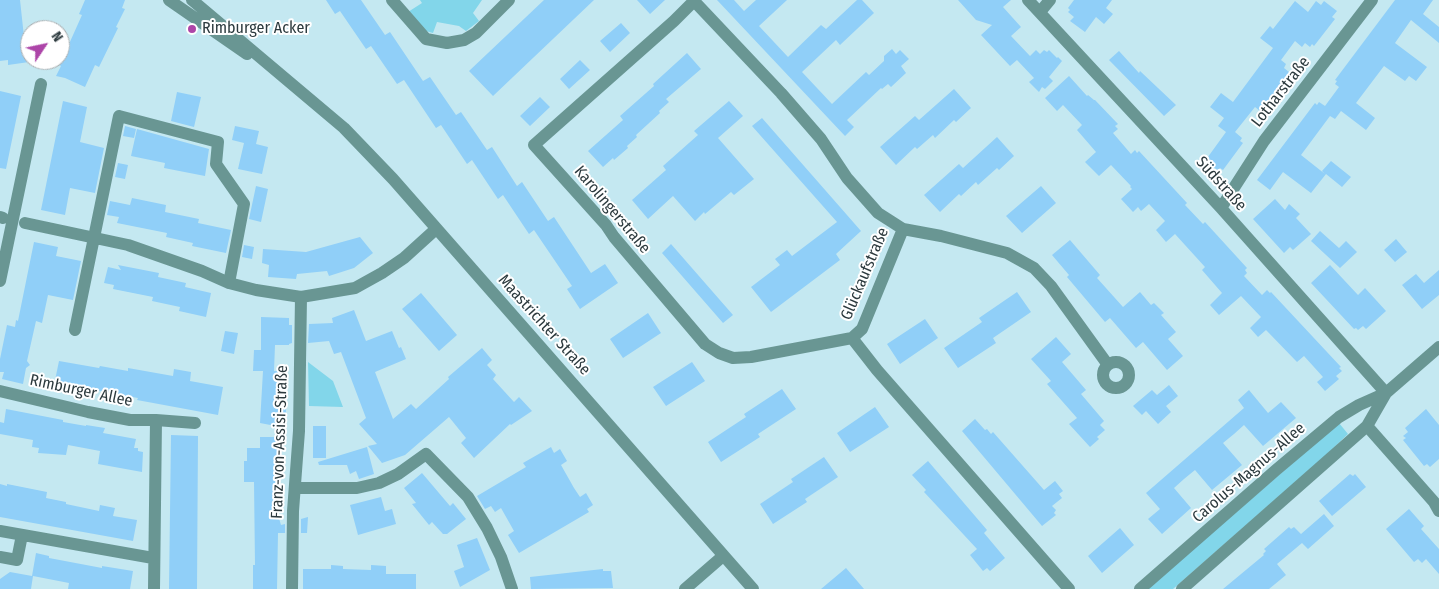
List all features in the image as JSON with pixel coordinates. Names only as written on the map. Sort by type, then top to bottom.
[{"type":"street","name":"Maastrichter Straße","points":[[169,0],[301,91]]},
{"type":"street","name":"Maastrichter Straße","points":[[192,0],[350,134],[393,179],[753,589]]},
{"type":"street","points":[[392,0],[426,40],[447,43],[464,40],[476,33],[509,0]]},
{"type":"street","name":"Südstraße","points":[[1028,0],[1221,208],[1386,394]]},
{"type":"street","points":[[1040,12],[1050,0]]},
{"type":"street","name":"Lotharstraße","points":[[1221,208],[1264,141],[1372,0]]},
{"type":"street","name":"Glückaufstraße","points":[[694,1],[793,106],[821,139],[847,178],[878,213],[904,229],[862,329],[852,338],[877,370],[1069,589]]},
{"type":"street","name":"Karolingerstraße","points":[[694,1],[534,145],[606,225],[614,237],[705,344],[719,353],[733,358],[751,357],[852,338]]},
{"type":"street","points":[[0,281],[41,84]]},
{"type":"street","points":[[74,330],[119,116],[218,142],[216,164],[244,204],[229,283]]},
{"type":"street","points":[[25,223],[128,245],[202,271],[229,283],[256,290],[301,297],[356,288],[404,258],[436,229]]},
{"type":"street","points":[[904,229],[941,236],[1007,254],[1034,268],[1051,286],[1108,365]]},
{"type":"street","name":"Franz-von-Assisi-Straße","points":[[292,589],[293,511],[299,431],[301,297]]},
{"type":"street","name":"Carolus-Magnus-Allee","points":[[1182,589],[1367,426],[1386,394],[1439,347]]},
{"type":"street","name":"Rimburger Allee","points":[[0,391],[130,420],[195,423]]},
{"type":"street","name":"Carolus-Magnus-Allee","points":[[1140,589],[1339,417],[1359,405],[1386,394]]},
{"type":"street","points":[[154,589],[156,420]]},
{"type":"street","points":[[1367,426],[1430,498],[1439,511]]},
{"type":"street","points":[[296,488],[357,488],[379,483],[398,474],[426,454],[468,497],[487,528],[501,557],[512,589]]},
{"type":"street","points":[[0,530],[153,558]]},
{"type":"street","points":[[0,557],[18,560],[22,535]]},
{"type":"street","points":[[685,589],[724,556]]},
{"type":"shaded area","points":[[420,0],[482,0],[473,13],[479,21],[466,31],[459,26],[437,22],[433,33],[426,31],[408,12],[422,3]]},
{"type":"shaded area","points":[[308,362],[333,381],[343,407],[309,406]]},
{"type":"shaded area","points":[[1339,423],[1348,434],[1173,589],[1147,589]]},
{"type":"building","points":[[0,0],[20,0],[22,20],[20,20],[20,63],[8,65],[8,60],[0,61]]},
{"type":"building","points":[[85,0],[125,0],[122,8],[125,9],[116,27],[118,28],[99,67],[95,65],[85,87],[56,76],[59,70],[70,70],[70,42],[82,15],[79,14]]},
{"type":"building","points":[[326,0],[361,0],[385,35],[390,32],[423,81],[430,77],[456,115],[461,112],[487,150],[492,147],[517,186],[522,182],[548,221],[554,217],[591,273],[605,264],[618,283],[580,309],[567,289],[572,286],[534,230],[529,234],[503,195],[498,199],[472,160],[467,164],[441,125],[436,128],[404,80],[397,84],[371,46],[366,49],[340,11],[335,14]]},
{"type":"building","points":[[544,0],[594,0],[493,96],[469,71]]},
{"type":"building","points":[[637,0],[665,0],[650,14]]},
{"type":"building","points":[[717,0],[734,0],[744,11],[756,0],[787,0],[759,26],[788,57],[821,25],[826,29],[857,0],[862,0],[874,13],[840,45],[836,40],[802,72],[832,104],[866,72],[869,75],[884,61],[884,56],[892,49],[896,54],[900,50],[909,59],[901,66],[906,73],[891,87],[888,84],[881,88],[847,120],[854,127],[845,136]]},
{"type":"building","points":[[958,0],[1011,0],[1003,7],[1021,27],[1011,36],[1030,56],[1036,50],[1040,54],[1044,50],[1047,52],[1049,50],[1062,61],[1049,77],[1053,81],[1045,89],[1042,87],[1039,92],[1029,82],[1034,78],[1017,60],[1010,66],[981,35],[992,25],[976,20]]},
{"type":"building","points":[[1074,0],[1112,0],[1106,8],[1113,14],[1104,24],[1096,17],[1085,32],[1070,21],[1074,17],[1068,12],[1070,10],[1068,8]]},
{"type":"building","points":[[1395,0],[1433,0],[1423,14],[1439,27],[1439,43],[1411,20],[1395,43],[1427,67],[1416,81],[1409,76],[1405,81],[1384,66],[1356,103],[1375,118],[1366,130],[1341,111],[1335,119],[1330,116],[1301,155],[1325,174],[1322,171],[1331,161],[1351,177],[1342,187],[1326,174],[1311,193],[1283,172],[1270,190],[1257,180],[1315,103],[1317,105],[1319,102],[1325,106],[1339,87],[1335,84],[1337,81],[1335,80]]},
{"type":"building","points":[[1295,1],[1308,12],[1316,1],[1321,5],[1324,1],[1337,11],[1332,17],[1335,19],[1314,46],[1312,44],[1310,47],[1305,43],[1302,47],[1295,41],[1281,60],[1286,64],[1284,68],[1289,72],[1287,75],[1289,77],[1265,110],[1262,108],[1260,111],[1255,107],[1235,132],[1242,138],[1240,141],[1243,143],[1223,170],[1220,168],[1219,171],[1205,161],[1226,132],[1218,126],[1224,118],[1210,107],[1221,93],[1233,102],[1273,48],[1260,38],[1270,26],[1273,29]]},
{"type":"building","points":[[621,23],[630,33],[610,52],[600,41]]},
{"type":"building","points":[[1119,51],[1139,73],[1140,71],[1176,105],[1164,116],[1109,60]]},
{"type":"building","points":[[687,53],[701,69],[666,99],[669,102],[636,135],[637,137],[627,146],[628,148],[603,167],[588,151],[623,120],[620,116]]},
{"type":"building","points":[[580,60],[590,70],[569,89],[560,79]]},
{"type":"building","points":[[1069,76],[1087,96],[1095,100],[1118,124],[1115,126],[1118,129],[1113,133],[1131,154],[1135,150],[1137,153],[1139,151],[1187,203],[1185,205],[1203,224],[1205,222],[1247,268],[1245,270],[1247,273],[1244,276],[1262,295],[1267,290],[1271,292],[1341,367],[1339,368],[1342,371],[1336,376],[1339,379],[1325,391],[1317,382],[1323,377],[1304,356],[1297,362],[1266,330],[1258,337],[1250,328],[1261,317],[1241,296],[1219,315],[1210,305],[1222,293],[1202,270],[1205,267],[1175,234],[1166,242],[1156,230],[1165,221],[1149,204],[1141,211],[1138,207],[1133,212],[1121,199],[1132,189],[1131,186],[1111,165],[1099,176],[1085,162],[1096,152],[1077,130],[1082,125],[1063,105],[1057,111],[1045,98]]},
{"type":"building","points":[[954,89],[971,108],[956,122],[954,120],[935,138],[933,135],[917,149],[915,147],[896,165],[880,147],[915,116],[919,120]]},
{"type":"building","points":[[0,91],[21,96],[6,169],[0,168]]},
{"type":"building","points":[[177,92],[201,97],[194,127],[171,121]]},
{"type":"building","points":[[540,97],[550,107],[530,126],[520,116]]},
{"type":"building","points":[[63,101],[87,107],[80,142],[104,148],[95,193],[70,188],[65,215],[41,210]]},
{"type":"building","points":[[729,101],[743,116],[718,138],[754,179],[734,195],[731,192],[695,221],[673,196],[648,219],[632,200],[666,170],[663,166],[698,135],[694,131]]},
{"type":"building","points":[[762,118],[861,231],[836,254],[840,260],[771,312],[751,287],[780,265],[775,259],[787,250],[792,256],[837,222],[752,126]]},
{"type":"building","points":[[125,126],[136,129],[134,138],[123,136]]},
{"type":"building","points":[[235,126],[259,131],[256,144],[268,147],[262,174],[238,169],[244,143],[232,140]]},
{"type":"building","points":[[137,129],[209,149],[205,176],[164,168],[165,163],[131,156]]},
{"type":"building","points":[[997,137],[1014,156],[978,185],[976,182],[961,196],[959,194],[940,212],[924,195],[959,164],[963,168]]},
{"type":"building","points":[[118,163],[128,165],[125,179],[115,177]]},
{"type":"building","points":[[256,186],[268,189],[261,222],[249,219]]},
{"type":"building","points":[[1041,186],[1056,203],[1022,233],[1006,216]]},
{"type":"building","points":[[132,198],[166,205],[165,212],[199,219],[198,223],[231,230],[226,253],[192,246],[193,243],[166,237],[167,233],[117,223],[119,217],[107,215],[110,201],[130,205]]},
{"type":"building","points":[[1275,199],[1285,210],[1289,204],[1300,214],[1296,218],[1311,234],[1293,250],[1290,247],[1284,253],[1253,219]]},
{"type":"building","points":[[1320,231],[1339,248],[1346,241],[1357,252],[1340,268],[1311,241]]},
{"type":"building","points":[[360,237],[373,253],[354,268],[329,276],[327,271],[297,274],[296,279],[268,277],[269,265],[262,263],[263,249],[306,252]]},
{"type":"building","points":[[1396,239],[1407,252],[1395,262],[1384,250]]},
{"type":"building","points":[[1070,240],[1100,275],[1097,278],[1123,307],[1140,292],[1151,305],[1154,303],[1164,313],[1161,315],[1176,332],[1168,339],[1183,356],[1167,370],[1143,342],[1136,348],[1110,318],[1105,322],[1067,277],[1069,275],[1052,255]]},
{"type":"building","points":[[34,242],[58,247],[56,256],[81,261],[73,300],[48,295],[42,323],[36,321],[27,361],[30,365],[26,368],[23,384],[2,379],[4,372],[0,372],[0,359],[7,325],[15,327],[16,320],[18,321]]},
{"type":"building","points":[[671,244],[733,315],[723,323],[662,253]]},
{"type":"building","points":[[244,245],[254,247],[252,259],[242,257]]},
{"type":"building","points":[[118,265],[159,273],[158,277],[186,283],[185,287],[211,293],[206,317],[179,311],[180,307],[152,301],[153,297],[113,289],[114,285],[104,283],[108,267],[121,270]]},
{"type":"building","points":[[1330,265],[1358,295],[1365,288],[1386,311],[1366,329],[1363,326],[1358,330],[1354,329],[1311,283]]},
{"type":"building","points":[[1439,270],[1439,295],[1422,309],[1402,285],[1416,274],[1424,283]]},
{"type":"building","points":[[1017,292],[1031,312],[993,338],[996,343],[958,368],[944,348],[982,322],[979,318]]},
{"type":"building","points":[[421,293],[457,335],[439,351],[402,309]]},
{"type":"building","points":[[354,310],[366,341],[392,331],[406,359],[375,372],[393,419],[411,404],[416,409],[449,379],[448,377],[482,348],[492,360],[487,365],[496,375],[493,379],[514,402],[519,397],[532,411],[510,424],[474,458],[461,443],[466,438],[449,417],[405,455],[382,463],[368,446],[377,444],[359,424],[366,418],[341,352],[334,354],[329,341],[308,343],[309,324],[333,323],[332,318]]},
{"type":"building","points":[[648,313],[661,333],[623,358],[610,339]]},
{"type":"building","points":[[261,317],[289,318],[289,325],[292,325],[292,343],[289,345],[275,345],[274,371],[286,371],[286,428],[260,423],[263,371],[253,371],[254,350],[261,350]]},
{"type":"building","points":[[925,319],[938,338],[900,364],[887,344]]},
{"type":"building","points":[[225,331],[238,333],[234,354],[221,351]]},
{"type":"building","points":[[1056,337],[1071,354],[1062,362],[1086,390],[1081,394],[1104,421],[1100,425],[1105,430],[1090,447],[1069,424],[1077,418],[1047,384],[1051,381],[1031,359]]},
{"type":"building","points":[[59,361],[128,371],[128,368],[173,376],[174,369],[191,372],[190,381],[223,387],[218,415],[137,400],[138,398],[96,390],[96,393],[54,385]]},
{"type":"building","points":[[692,362],[705,381],[666,406],[653,387]]},
{"type":"building","points":[[1169,385],[1178,396],[1166,406],[1171,412],[1158,424],[1146,411],[1142,415],[1133,406],[1152,390],[1157,395]]},
{"type":"building","points":[[782,389],[796,409],[758,434],[760,437],[721,462],[708,442],[746,417],[744,414]]},
{"type":"building","points":[[1249,390],[1268,413],[1281,402],[1296,418],[1263,446],[1244,425],[1223,443],[1242,465],[1212,490],[1195,470],[1184,479],[1174,488],[1191,508],[1162,534],[1148,519],[1160,509],[1146,493],[1244,408],[1238,400]]},
{"type":"building","points":[[875,407],[889,427],[850,452],[837,433]]},
{"type":"building","points":[[6,409],[63,420],[63,422],[105,428],[103,433],[136,439],[134,448],[138,448],[138,451],[143,452],[142,472],[98,464],[100,451],[68,445],[66,455],[38,453],[39,448],[32,447],[33,440],[0,434],[0,422],[4,423]]},
{"type":"building","points":[[1426,409],[1439,425],[1439,459],[1430,467],[1427,464],[1424,466],[1403,440],[1406,438],[1403,436],[1408,432],[1405,428]]},
{"type":"building","points":[[975,419],[985,430],[987,429],[991,434],[993,432],[1044,490],[1055,481],[1063,491],[1059,494],[1062,498],[1052,506],[1056,510],[1054,513],[1056,515],[1042,526],[962,431]]},
{"type":"building","points":[[313,426],[326,426],[326,458],[313,458]]},
{"type":"building","points":[[171,435],[198,436],[197,589],[169,589]]},
{"type":"building","points":[[260,437],[278,437],[275,505],[281,525],[285,524],[285,533],[278,533],[277,589],[253,589],[253,565],[255,565],[254,482],[244,482],[244,461],[247,461],[247,448],[260,448]]},
{"type":"building","points":[[367,447],[374,474],[359,479],[356,471],[350,474],[347,465],[319,465],[318,462]]},
{"type":"building","points":[[551,447],[554,453],[560,449],[567,461],[561,465],[574,488],[580,497],[586,493],[593,505],[587,509],[589,512],[519,553],[508,535],[514,531],[501,508],[495,512],[491,506],[485,509],[477,496],[526,467],[523,463]]},
{"type":"building","points":[[824,457],[838,477],[805,499],[807,502],[773,524],[760,504],[793,482],[791,479]]},
{"type":"building","points":[[928,461],[987,530],[984,533],[1005,558],[990,571],[987,568],[983,571],[970,555],[977,549],[924,492],[926,490],[912,475]]},
{"type":"building","points":[[422,473],[450,506],[453,503],[466,519],[447,534],[443,534],[432,522],[429,525],[412,504],[416,503],[404,488]]},
{"type":"building","points":[[1350,474],[1353,476],[1355,474],[1366,487],[1332,516],[1319,501]]},
{"type":"building","points":[[0,484],[47,492],[46,498],[99,511],[100,505],[115,508],[113,516],[137,520],[133,541],[0,517]]},
{"type":"building","points":[[381,497],[385,511],[392,509],[396,524],[358,535],[350,505]]},
{"type":"building","points":[[1409,509],[1424,526],[1421,529],[1439,549],[1439,574],[1426,559],[1422,563],[1418,559],[1414,562],[1386,529]]},
{"type":"building","points":[[1324,514],[1334,526],[1308,549],[1302,543],[1277,564],[1286,575],[1269,589],[1223,589],[1264,555],[1266,551],[1264,549],[1289,527],[1291,529],[1294,527],[1301,534]]},
{"type":"building","points":[[308,517],[307,533],[301,533],[301,519]]},
{"type":"building","points":[[1120,528],[1134,545],[1102,573],[1088,556]]},
{"type":"building","points":[[477,538],[490,570],[460,587],[454,571],[464,567],[457,545]]},
{"type":"building","points":[[36,553],[49,556],[49,558],[102,568],[102,566],[133,571],[130,589],[68,589],[69,583],[33,576],[31,589],[0,589],[0,579],[10,572],[32,576]]},
{"type":"building","points":[[331,565],[343,566],[343,569],[371,570],[371,565],[386,566],[386,574],[416,574],[416,589],[303,589],[303,569],[331,569]]},
{"type":"building","points":[[846,568],[864,589],[821,589]]},
{"type":"building","points":[[603,569],[603,571],[611,571],[613,588],[531,589],[530,577]]},
{"type":"place","name":"Rimburger Acker","points":[[192,29]]}]
